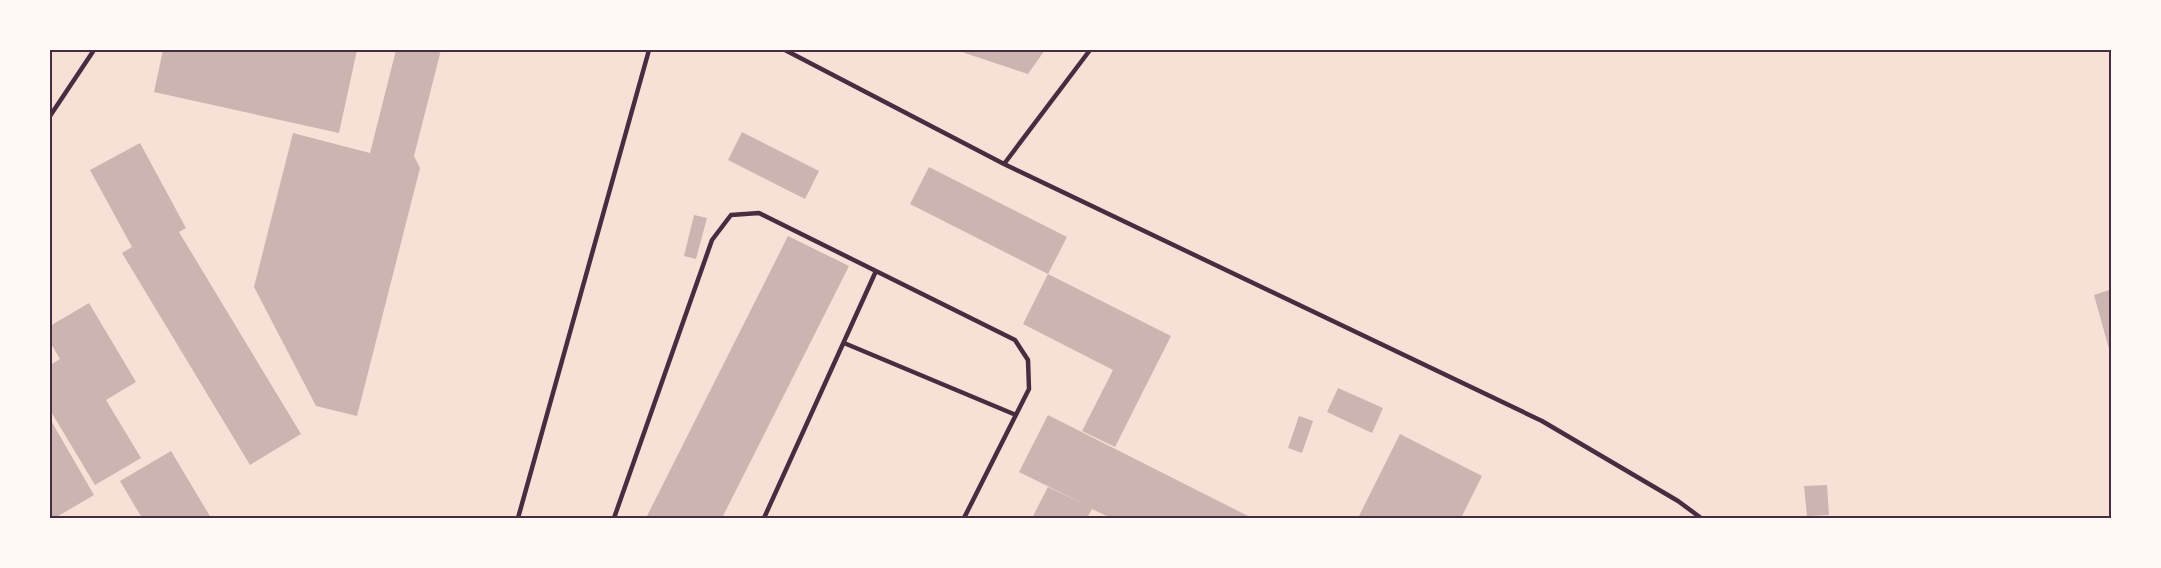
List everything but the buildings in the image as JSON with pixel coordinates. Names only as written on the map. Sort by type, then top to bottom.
[{"type":"lane","points":[[50,116],[94,50]]},
{"type":"lane","points":[[518,519],[649,50]]},
{"type":"lane","points":[[785,50],[1004,164],[1542,421],[1678,501],[1701,519]]},
{"type":"lane","points":[[1004,164],[1090,50]]},
{"type":"lane","points":[[615,519],[712,240],[731,216],[759,213],[1016,340],[1028,360],[1029,389],[964,519]]},
{"type":"lane","points":[[764,519],[876,271]]},
{"type":"lane","points":[[844,343],[1016,415]]}]
